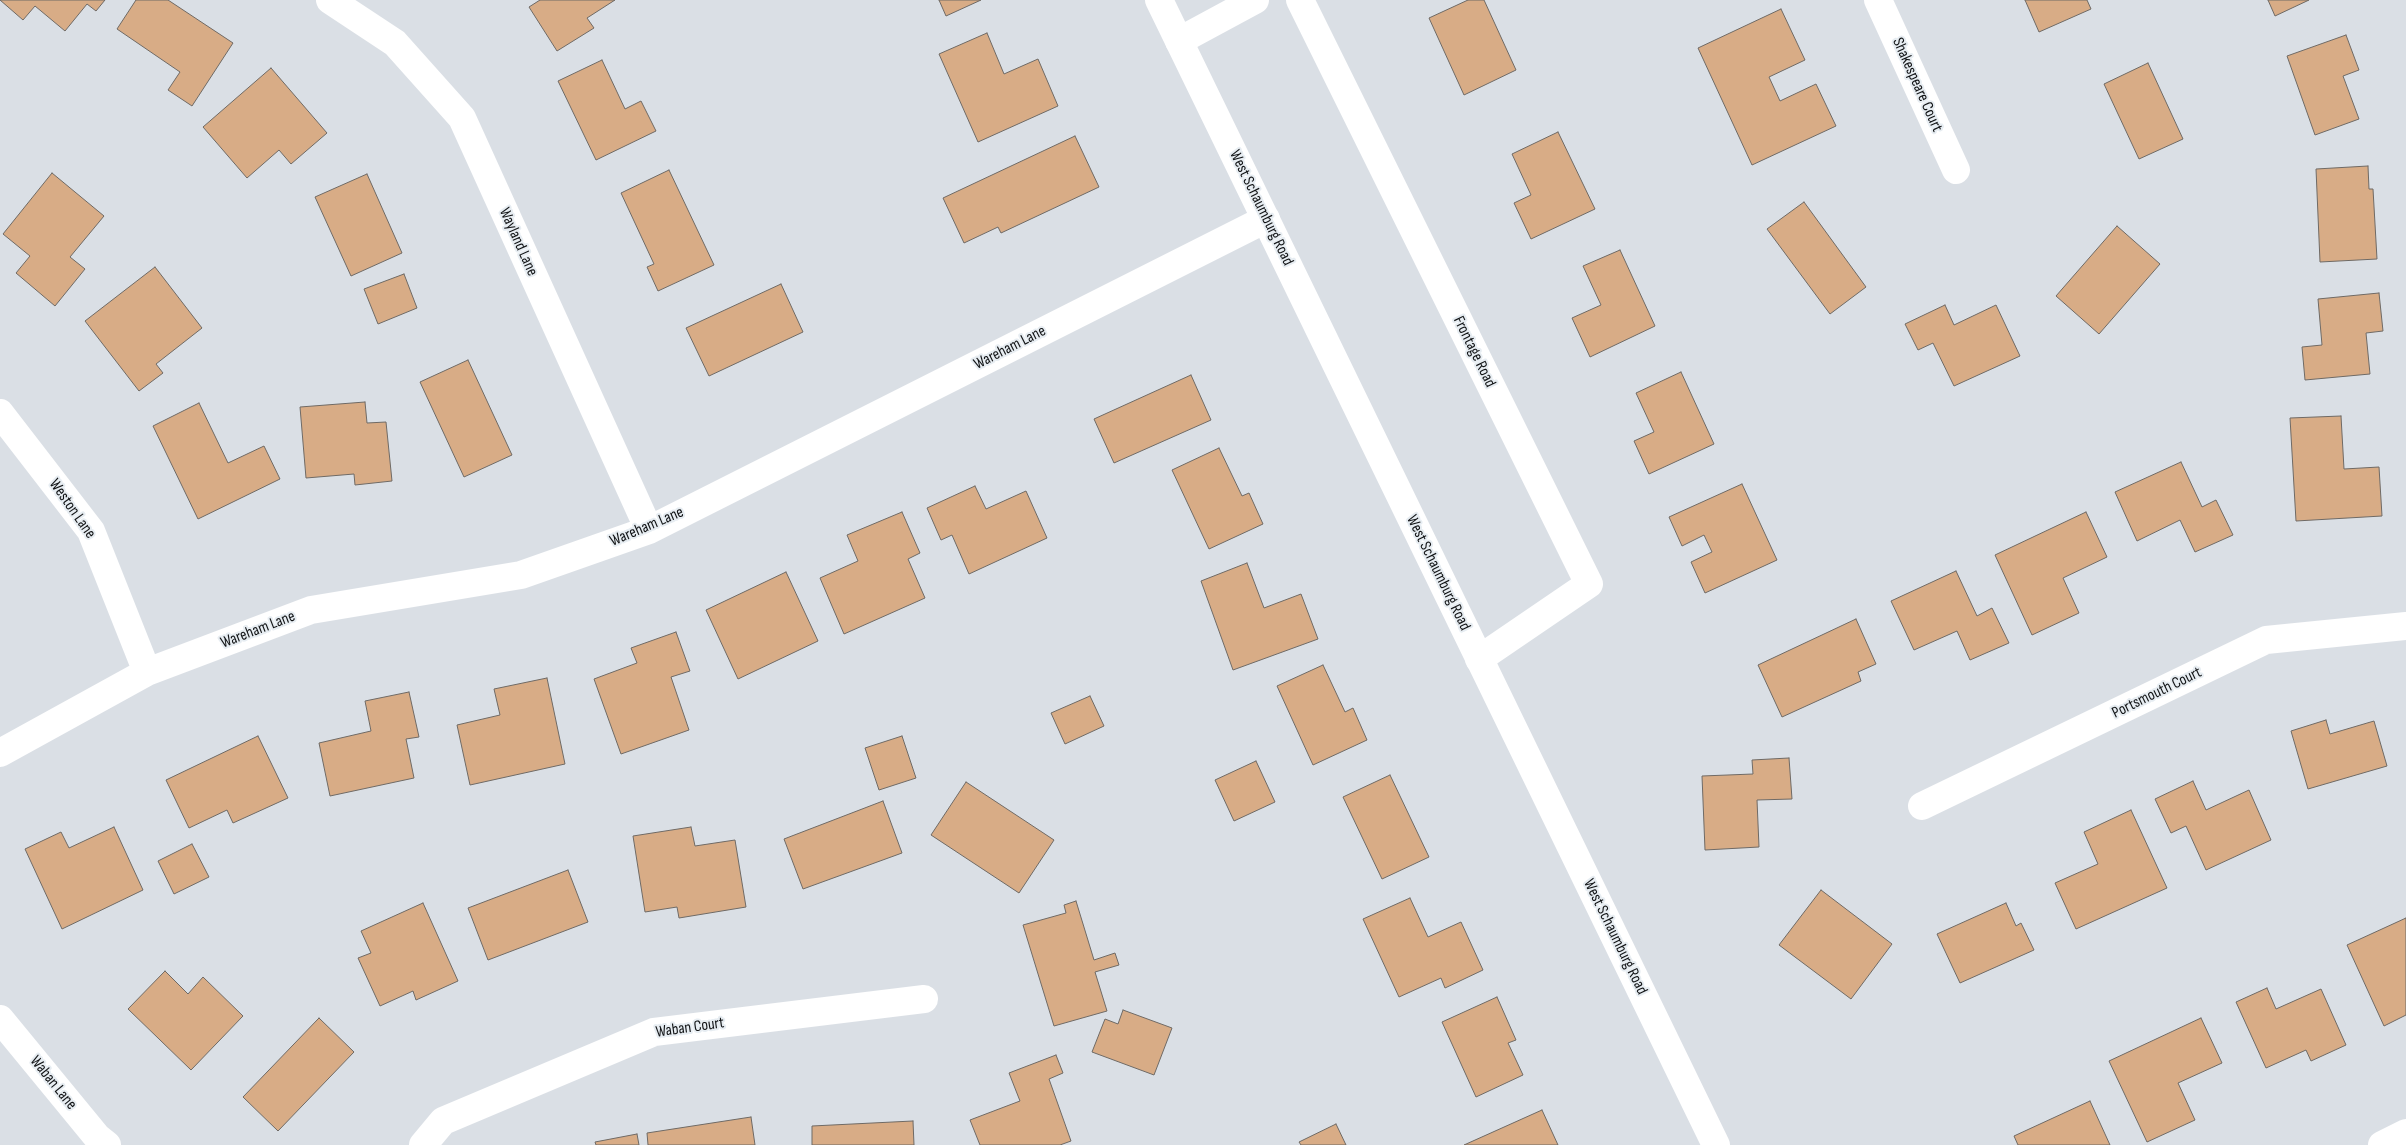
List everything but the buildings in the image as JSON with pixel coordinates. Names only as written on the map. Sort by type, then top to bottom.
[{"type":"street","name":"Wayland Lane","points":[[330,0],[395,43],[462,118],[649,530]]},
{"type":"street","name":"West Schaumburg Road","points":[[1159,0],[1716,1145]]},
{"type":"street","points":[[1179,41],[1255,0]]},
{"type":"street","name":"Frontage Road","points":[[1300,0],[1589,584],[1480,659]]},
{"type":"street","name":"Shakespeare Court","points":[[1878,0],[1956,170]]},
{"type":"street","name":"Wareham Lane","points":[[0,753],[147,672],[311,610],[521,575],[649,530],[1266,219]]},
{"type":"street","name":"Weston Lane","points":[[0,413],[91,531],[147,672]]},
{"type":"street","name":"Portsmouth Court","points":[[1922,806],[2266,640],[2406,626]]},
{"type":"street","name":"Waban Court","points":[[423,1145],[443,1121],[654,1032],[924,999]]},
{"type":"street","name":"Waban Lane","points":[[0,1019],[97,1138],[107,1145]]},
{"type":"street","points":[[2382,1145],[2406,1133]]}]
